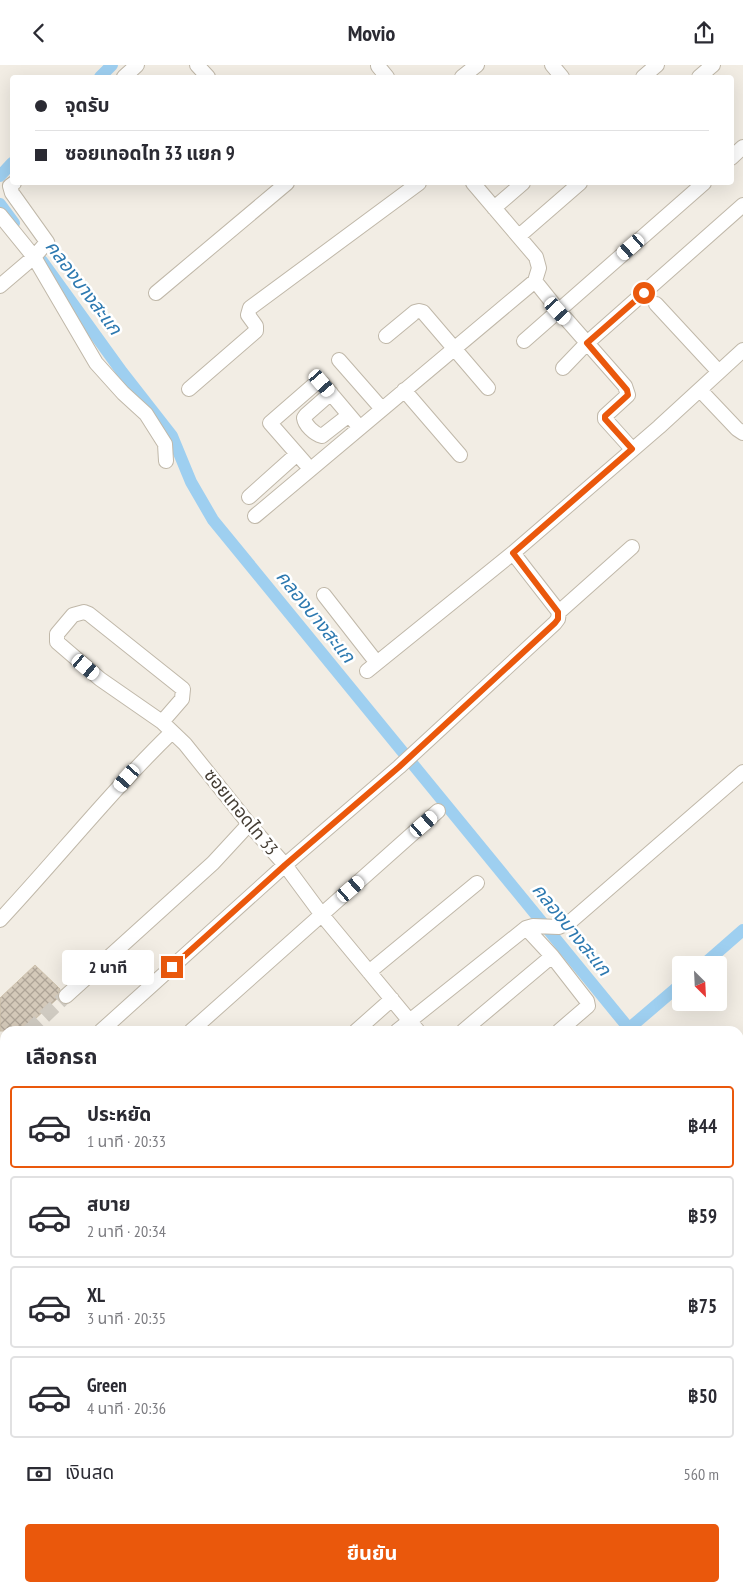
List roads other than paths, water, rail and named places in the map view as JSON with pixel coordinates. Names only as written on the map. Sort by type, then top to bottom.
[{"type":"street","points":[[126,75],[137,65]]},
{"type":"street","points":[[197,65],[206,75]]},
{"type":"street","points":[[464,75],[477,65]]},
{"type":"street","points":[[552,65],[560,75]]},
{"type":"street","points":[[645,75],[657,65]]},
{"type":"street","points":[[701,75],[713,65]]},
{"type":"street","points":[[0,286],[35,256],[46,244],[47,240],[12,193],[11,185]]},
{"type":"street","points":[[156,293],[284,185]]},
{"type":"street","points":[[189,389],[256,331],[256,326],[248,315],[250,308],[416,185]]},
{"type":"street","points":[[255,516],[534,281],[539,268],[536,257],[475,185]]},
{"type":"street","points":[[494,208],[521,185]]},
{"type":"street","points":[[519,236],[578,185]]},
{"type":"street","points":[[524,341],[702,185]]},
{"type":"street","points":[[563,367],[587,343],[743,205]]},
{"type":"street","points":[[0,215],[35,256],[96,363],[123,393],[146,414],[165,444],[166,461]]},
{"type":"street","points":[[534,281],[627,390],[628,395],[605,416],[605,419],[632,449]]},
{"type":"street","points":[[656,304],[719,372]]},
{"type":"street","points":[[386,336],[410,315],[419,311],[428,316],[488,388]]},
{"type":"street","points":[[324,595],[372,667],[513,553],[743,351]]},
{"type":"street","points":[[339,360],[382,409]]},
{"type":"street","points":[[249,497],[301,458],[270,425],[270,421],[316,383],[322,383],[360,428]]},
{"type":"street","points":[[700,390],[743,433]]},
{"type":"street","points":[[404,391],[460,455]]},
{"type":"street","points":[[331,393],[306,415],[305,422],[316,434],[322,435],[349,415]]},
{"type":"street","points":[[558,612],[632,547]]},
{"type":"street","points":[[107,1026],[285,865],[399,767],[555,623],[558,619],[558,612],[513,553]]},
{"type":"street","name":"ซอยเทอดไท 33","points":[[167,727],[182,699],[183,689],[89,614],[84,612],[73,615],[57,634],[57,642],[100,679],[167,727],[185,744],[414,1026]]},
{"type":"street","points":[[0,920],[50,866],[139,763],[167,727]]},
{"type":"street","points":[[414,1026],[529,927],[559,927],[570,922],[743,772]]},
{"type":"street","points":[[197,1026],[438,811]]},
{"type":"street","points":[[66,997],[213,863],[249,825]]},
{"type":"street","points":[[369,972],[477,883]]},
{"type":"street","points":[[529,927],[587,1001],[588,1006],[565,1026]]},
{"type":"street","points":[[468,1026],[551,957]]},
{"type":"street","points":[[362,1026],[392,999]]},
{"type":"waterway","points":[[102,75],[112,65]]},
{"type":"waterway","points":[[0,176],[10,165]]},
{"type":"waterway","name":"คลองบางสะแก","points":[[0,204],[14,223]]},
{"type":"waterway","name":"คลองบางสะแก","points":[[42,261],[122,372],[172,436],[191,482],[213,520],[627,1026]]},
{"type":"waterway","points":[[713,956],[743,930]]},
{"type":"waterway","points":[[632,1026],[672,992]]},
{"type":"tunnel","points":[[34,1026],[66,996]]}]
